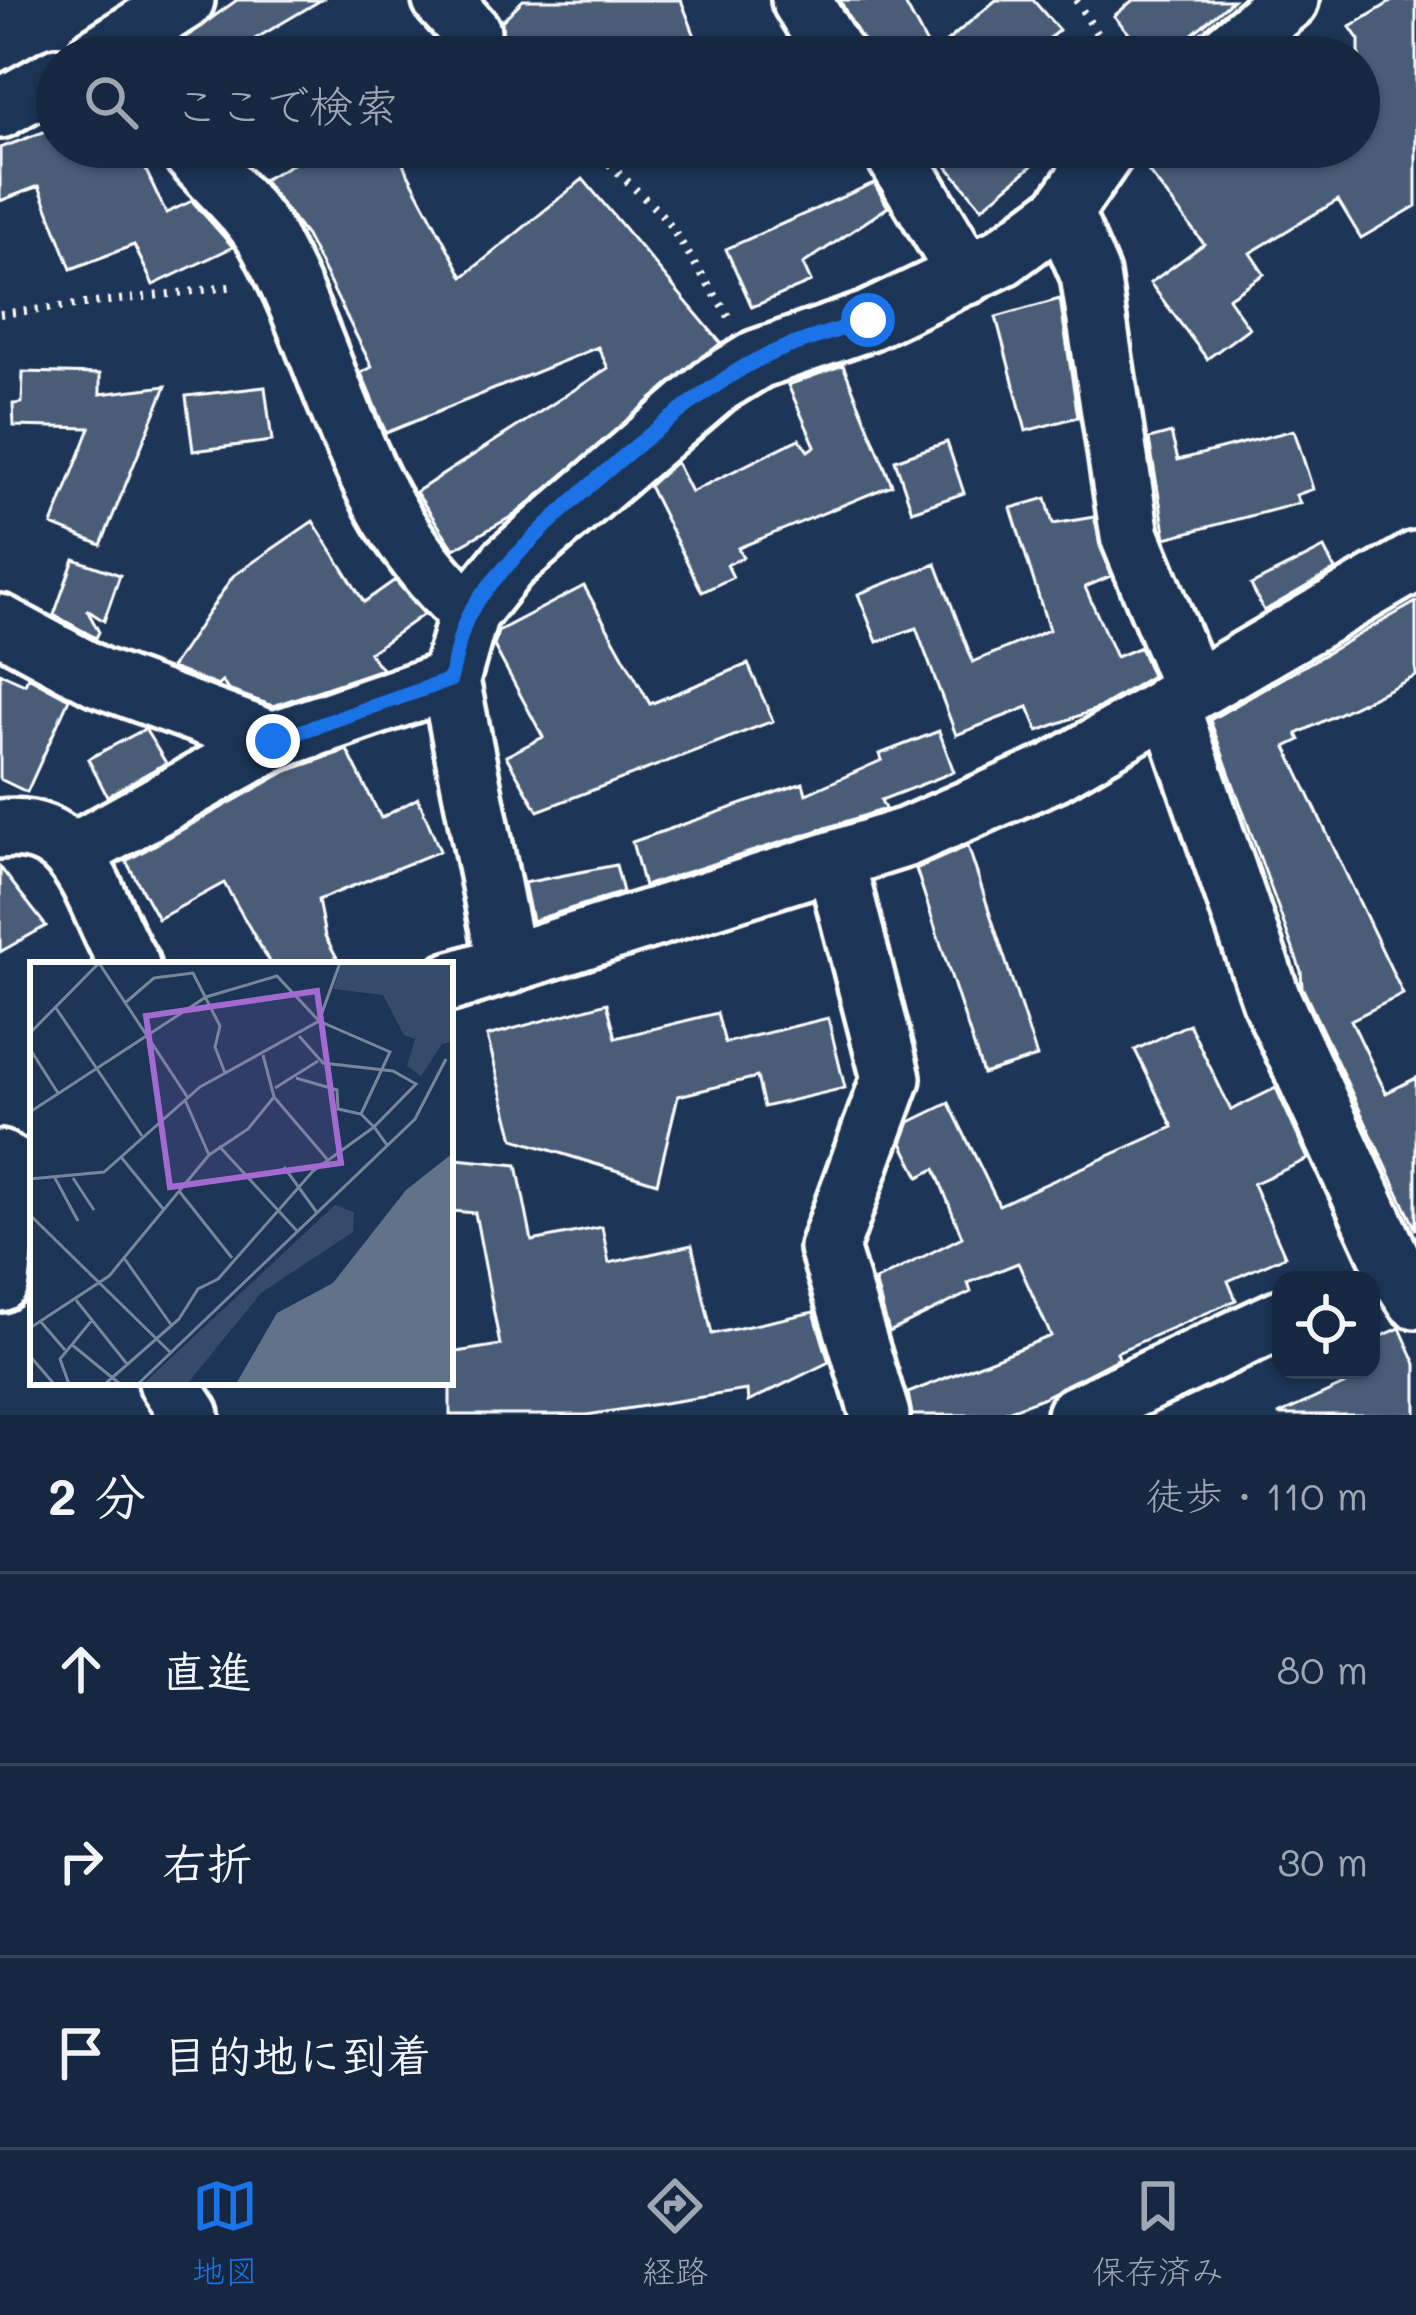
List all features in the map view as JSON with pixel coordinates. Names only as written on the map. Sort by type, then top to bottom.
[{"type":"street","points":[[133,36],[185,0]]},
{"type":"street","points":[[801,0],[823,36]]},
{"type":"street","points":[[1246,36],[1289,0]]},
{"type":"street","points":[[0,109],[36,89]]},
{"type":"street","points":[[206,168],[267,239],[393,528],[431,579],[469,613]]},
{"type":"street","points":[[903,168],[967,275]]},
{"type":"street","points":[[507,965],[450,680],[469,613],[508,564],[717,384],[758,359],[868,320],[1002,257],[1063,212],[1093,168]]},
{"type":"street","points":[[1063,212],[1090,275],[1130,536],[1270,999],[1398,1275]]},
{"type":"street","points":[[453,981],[907,837],[1054,772],[1416,561]]},
{"type":"street","points":[[0,624],[98,677],[273,741]]},
{"type":"street","points":[[75,852],[273,741],[450,680]]},
{"type":"street","points":[[0,829],[31,826],[75,852],[129,962]]},
{"type":"street","points":[[835,860],[891,1078],[829,1248],[880,1415]]},
{"type":"street","points":[[0,1282],[6,1227],[22,1172]]},
{"type":"street","points":[[1076,1415],[1272,1323]]},
{"type":"street","points":[[170,1385],[190,1415]]},
{"type":"path","points":[[1076,0],[1098,36]]},
{"type":"path","points":[[614,168],[665,218],[758,359]]},
{"type":"path","points":[[0,314],[161,298],[286,277]]},
{"type":"building","points":[[237,0],[321,0],[260,36],[186,36]]},
{"type":"building","points":[[523,0],[681,0],[695,36],[503,36],[502,21]]},
{"type":"building","points":[[840,0],[903,0],[922,36],[858,36]]},
{"type":"building","points":[[996,0],[1033,0],[1059,30],[1052,36],[953,36]]},
{"type":"building","points":[[1133,0],[1233,0],[1190,36],[1131,36],[1114,16]]},
{"type":"building","points":[[1394,0],[1416,0],[1416,206],[1361,238],[1338,200],[1250,253],[1264,274],[1228,298],[1249,328],[1207,359],[1150,283],[1204,244],[1146,168],[1380,168],[1380,36],[1356,36],[1350,27]]},
{"type":"building","points":[[36,135],[36,168],[145,168],[166,213],[192,201],[233,247],[153,285],[134,245],[71,269],[39,186],[0,201],[0,148]]},
{"type":"building","points":[[285,168],[405,168],[463,277],[583,179],[721,343],[516,514],[454,549],[416,492],[608,368],[598,347],[386,433],[361,373],[372,367],[306,236],[263,180]]},
{"type":"building","points":[[949,168],[1029,168],[982,208]]},
{"type":"building","points":[[874,183],[888,207],[803,264],[811,282],[752,307],[726,249]]},
{"type":"building","points":[[1060,299],[1078,417],[1026,431],[996,317]]},
{"type":"building","points":[[843,365],[892,485],[738,548],[743,557],[727,565],[733,577],[702,592],[649,486],[676,462],[691,492],[799,439],[808,451],[815,446],[788,385]]},
{"type":"building","points":[[23,372],[100,374],[100,394],[166,386],[101,545],[52,525],[90,428],[14,426],[13,404],[22,403]]},
{"type":"building","points":[[265,387],[272,441],[193,451],[186,396]]},
{"type":"building","points":[[1294,430],[1313,489],[1296,495],[1300,503],[1166,538],[1149,439],[1171,433],[1178,460]]},
{"type":"building","points":[[947,442],[964,493],[912,511],[895,460]]},
{"type":"building","points":[[1046,498],[1053,524],[1094,517],[1111,576],[1085,587],[1116,657],[1140,647],[1152,676],[1097,709],[1038,731],[1028,707],[956,735],[916,628],[877,642],[858,594],[936,564],[973,662],[1049,630],[1011,508]]},
{"type":"building","points":[[313,521],[364,602],[395,580],[424,614],[369,653],[382,669],[273,706],[228,690],[222,681],[218,686],[171,668],[233,576]]},
{"type":"building","points":[[1324,548],[1335,570],[1264,611],[1251,585]]},
{"type":"building","points":[[74,559],[120,575],[104,621],[87,610],[99,632],[96,638],[54,615]]},
{"type":"building","points":[[584,586],[650,704],[748,664],[773,721],[538,811],[506,756],[543,737],[494,646],[498,631]]},
{"type":"building","points":[[1416,602],[1416,676],[1297,734],[1300,740],[1286,747],[1403,994],[1351,1020],[1386,1093],[1416,1078],[1416,1230],[1302,987],[1301,971],[1210,720]]},
{"type":"building","points":[[0,673],[25,684],[28,677],[69,699],[27,792],[0,779]]},
{"type":"building","points":[[145,729],[166,763],[107,796],[88,759]]},
{"type":"building","points":[[939,731],[954,772],[881,800],[885,809],[644,886],[632,842],[803,783],[806,794],[882,760],[880,754]]},
{"type":"building","points":[[347,750],[381,818],[418,798],[440,851],[318,900],[325,936],[339,962],[269,962],[224,883],[158,919],[126,861],[287,771]]},
{"type":"building","points":[[968,846],[1037,1057],[983,1074],[916,869]]},
{"type":"building","points":[[616,865],[623,892],[532,921],[524,883]]},
{"type":"building","points":[[0,867],[46,926],[0,952]]},
{"type":"building","points":[[607,1003],[616,1038],[717,1013],[725,1043],[828,1018],[845,1088],[764,1107],[757,1077],[678,1096],[657,1183],[514,1139],[487,1036]]},
{"type":"building","points":[[1189,1024],[1231,1110],[1276,1088],[1308,1159],[1253,1184],[1285,1256],[1228,1281],[1236,1300],[1117,1352],[1119,1358],[1042,1398],[997,1415],[912,1415],[908,1393],[1051,1336],[1018,1263],[968,1283],[971,1292],[889,1332],[875,1281],[962,1237],[935,1169],[919,1177],[902,1143],[910,1122],[949,1103],[999,1205],[1173,1127],[1135,1050]]},
{"type":"building","points":[[456,1159],[517,1165],[532,1241],[602,1227],[609,1263],[692,1245],[712,1334],[814,1312],[829,1362],[748,1402],[747,1390],[587,1415],[450,1415],[453,1353],[500,1345],[475,1213],[453,1211]]},
{"type":"building","points":[[1400,1328],[1416,1364],[1416,1415],[1278,1415],[1348,1383],[1346,1379],[1380,1379],[1380,1337]]},
{"type":"route","points":[[273,741],[450,680],[469,613],[508,564],[628,456],[717,384],[758,359],[868,320]]}]
